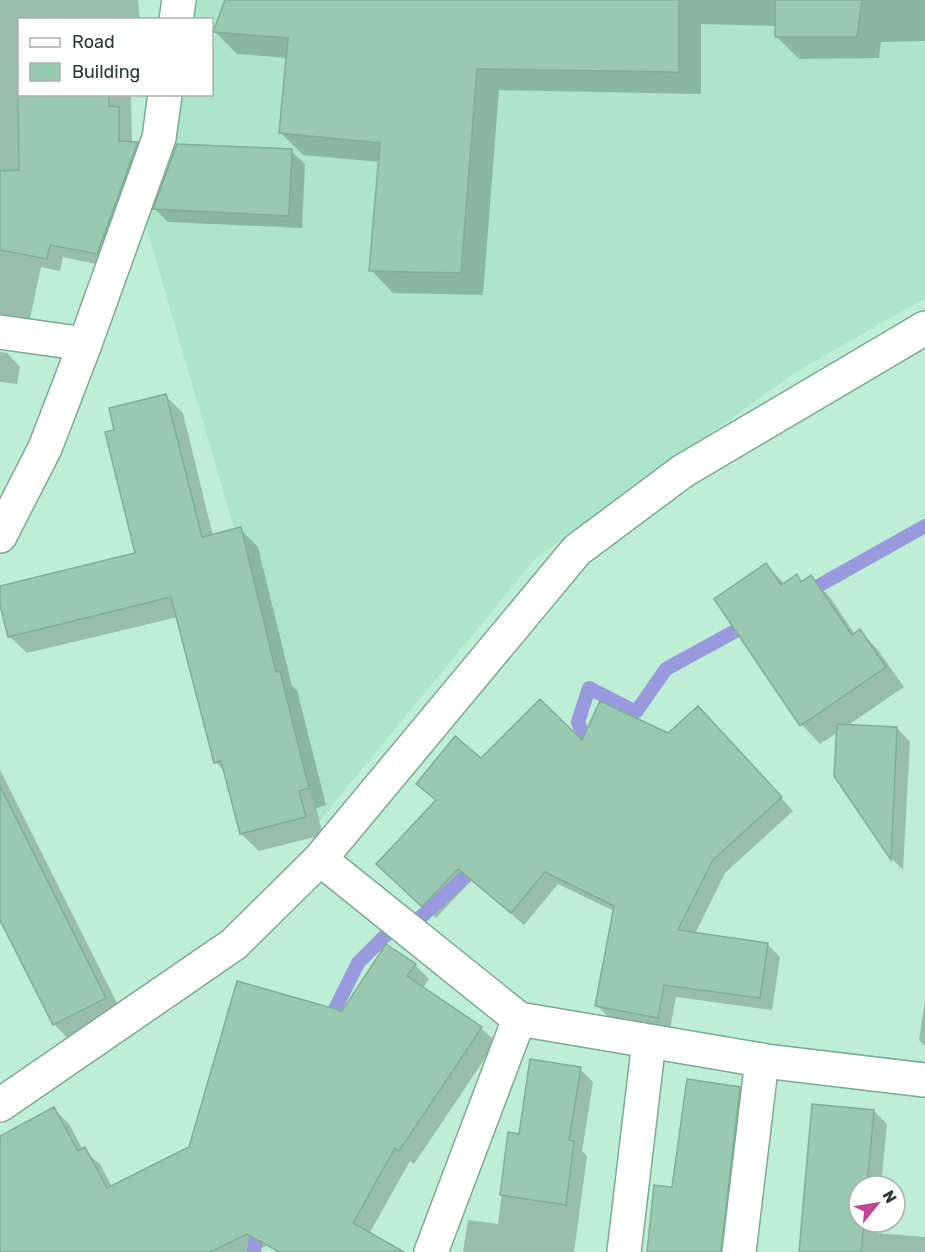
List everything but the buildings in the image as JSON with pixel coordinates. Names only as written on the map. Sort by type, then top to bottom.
[{"type":"street","points":[[176,18],[179,0]]},
{"type":"street","points":[[0,536],[45,448],[85,344],[159,138],[165,96]]},
{"type":"street","points":[[0,1105],[234,944],[320,859],[577,550],[683,471],[925,328]]},
{"type":"street","points":[[0,332],[85,344]]},
{"type":"street","points":[[320,859],[519,1020],[762,1060],[925,1080]]},
{"type":"street","points":[[431,1252],[519,1020]]},
{"type":"street","points":[[624,1252],[649,1041]]},
{"type":"street","points":[[739,1252],[762,1060]]},
{"type":"shaded area","points":[[197,0],[925,0],[925,298],[796,372],[535,559],[319,821],[145,222],[175,96],[213,96],[213,18],[192,18]]},
{"type":"waterway","points":[[804,594],[925,526]]},
{"type":"waterway","points":[[578,750],[585,741],[578,722],[589,688],[636,712],[666,669],[750,623]]},
{"type":"waterway","points":[[327,1025],[358,963],[386,935],[421,917],[479,864]]},
{"type":"waterway","points":[[254,1252],[258,1223]]}]
